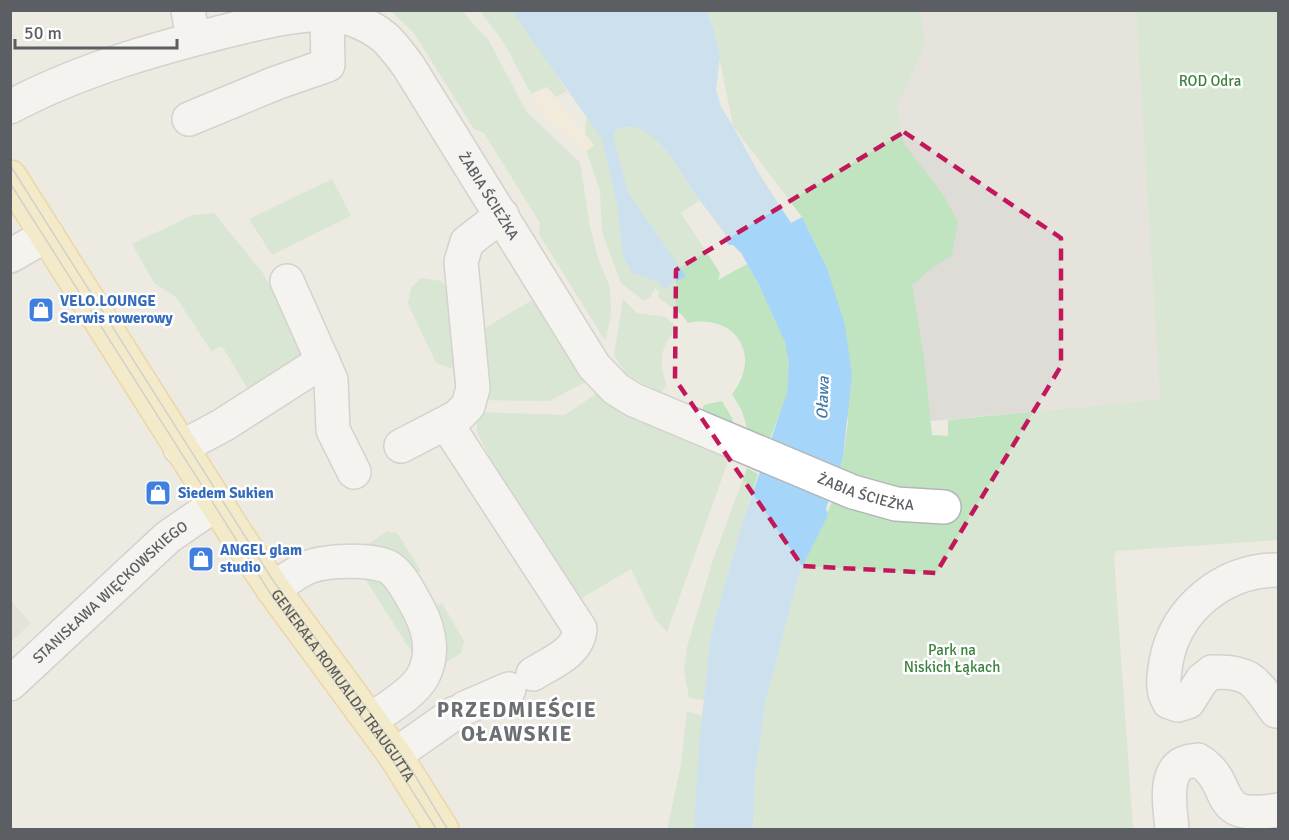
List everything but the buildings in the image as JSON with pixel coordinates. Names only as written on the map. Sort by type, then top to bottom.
[{"type":"main road","name":"GENERAŁA ROMUALDA TRAUGUTTA","points":[[11,180],[216,504],[273,589],[395,755],[442,830]]},
{"type":"street","name":"ŻABIA ŚCIEŻKA","points":[[10,107],[34,94],[98,70],[190,25],[327,16],[349,18],[371,27],[390,40],[409,67],[601,375],[616,389],[634,400],[853,492],[897,504],[944,507]]},
{"type":"street","points":[[189,119],[276,83],[328,65],[327,16]]},
{"type":"street","points":[[401,446],[457,417],[468,406],[473,388],[461,262],[467,242],[501,215]]},
{"type":"street","points":[[10,256],[47,235]]},
{"type":"street","points":[[287,281],[331,380],[333,430],[354,472]]},
{"type":"street","points":[[180,448],[223,424],[323,361]]},
{"type":"street","points":[[395,755],[460,710],[521,681],[572,649],[579,640],[580,629],[446,423]]},
{"type":"street","name":"STANISŁAWA WIĘCKOWSKIEGO","points":[[10,684],[168,537],[216,504]]},
{"type":"street","points":[[273,589],[305,568],[335,561],[369,563],[390,568],[407,589],[426,624],[430,657],[422,679],[396,702],[370,720]]},
{"type":"street","points":[[1278,570],[1246,574],[1220,585],[1202,598],[1184,618],[1175,634],[1168,654],[1164,693],[1169,702],[1178,705],[1188,702],[1202,680],[1212,672],[1241,673],[1257,683],[1278,723]]},
{"type":"street","points":[[1172,830],[1169,786],[1176,770],[1183,763],[1191,761],[1198,760],[1209,767],[1230,806],[1245,812],[1261,813],[1278,810]]},
{"type":"highlighted area","points":[[904,132],[1061,238],[1061,366],[936,573],[802,566],[675,379],[676,270]]},
{"type":"shaded area","points":[[765,11],[1136,11],[1160,399],[902,424]]},
{"type":"shaded area","points":[[11,601],[31,623],[11,642]]},
{"type":"green space","points":[[391,11],[462,11],[489,41],[526,111],[580,163],[590,227],[598,258],[610,288],[611,315],[606,338],[604,339],[539,234],[540,223],[484,133],[474,129],[414,33]]},
{"type":"green space","points":[[480,11],[512,11],[567,91],[556,97],[547,87],[531,94],[504,43]]},
{"type":"green space","points":[[706,11],[921,11],[925,46],[897,106],[904,144],[943,195],[958,221],[952,255],[912,285],[924,358],[932,435],[948,436],[948,420],[1160,399],[1136,11],[1278,11],[1278,540],[1116,551],[1114,557],[1133,829],[753,829],[755,776],[766,700],[800,571],[832,502],[836,503],[837,500],[837,474],[843,457],[848,422],[827,268],[802,217],[733,126],[714,30]]},
{"type":"green space","points":[[586,118],[605,126],[636,126],[655,138],[672,158],[700,200],[681,213],[720,273],[718,280],[747,264],[764,294],[785,343],[790,377],[785,401],[767,447],[750,438],[742,411],[732,394],[741,379],[745,365],[744,352],[739,340],[731,331],[719,324],[688,323],[683,316],[658,297],[659,292],[655,288],[651,296],[644,301],[621,283],[602,232],[600,190],[586,151],[594,145],[585,135]]},
{"type":"green space","points":[[332,179],[351,216],[272,255],[249,219]]},
{"type":"green space","points":[[214,213],[263,273],[303,349],[298,362],[249,391],[222,346],[211,351],[176,297],[154,283],[132,244],[193,215]]},
{"type":"green space","points":[[421,278],[441,281],[454,295],[459,371],[436,363],[408,304],[411,288]]},
{"type":"green space","points":[[534,299],[590,380],[549,401],[479,400],[483,329]]},
{"type":"green space","points":[[623,299],[637,313],[665,317],[678,328],[668,340],[662,354],[662,369],[667,384],[661,393],[626,374],[614,355]]},
{"type":"green space","points":[[600,391],[731,453],[667,632],[656,620],[631,569],[575,602],[516,506],[477,432],[477,412],[565,415]]},
{"type":"green space","points":[[722,401],[732,418],[734,430],[700,414],[704,405]]},
{"type":"green space","points":[[747,468],[758,474],[711,633],[704,700],[689,698],[684,670],[687,647],[713,560]]},
{"type":"green space","points":[[387,531],[397,533],[421,571],[413,575],[388,553],[367,545]]},
{"type":"green space","points":[[358,568],[374,572],[413,619],[420,665]]},
{"type":"green space","points":[[442,603],[464,641],[461,653],[442,665],[432,609]]},
{"type":"green space","points":[[687,711],[703,716],[694,829],[667,830],[681,764]]},
{"type":"sand","points":[[547,87],[594,145],[586,151],[542,116],[531,94]]},
{"type":"water","name":"Oława","points":[[512,11],[706,11],[714,30],[720,57],[716,89],[721,107],[758,172],[791,223],[802,217],[827,268],[845,325],[852,375],[843,457],[826,509],[828,515],[800,571],[766,700],[755,776],[753,829],[694,829],[699,745],[711,633],[742,524],[787,393],[789,363],[785,342],[760,287],[741,253],[723,238],[726,235],[662,146],[641,129],[629,127],[616,130],[613,136],[628,192],[686,276],[663,289],[659,282],[631,272],[623,256],[617,204],[602,139]]},
{"type":"tram line","points":[[10,165],[272,579],[411,769],[448,830]]},
{"type":"tram line","points":[[10,183],[272,596],[392,759],[437,830]]},
{"type":"place","name":"VELO.LOUNGE Serwis rowerowy","points":[[41,310]]},
{"type":"place","name":"Siedem Sukien","points":[[158,493]]},
{"type":"place","name":"ANGEL glam studio","points":[[201,559]]},
{"type":"district","name":"PRZEDMIEŚCIE OŁAWSKIE","points":[[517,722]]},
{"type":"park label","name":"ROD Odra","points":[[1210,81]]},
{"type":"park label","name":"Park na Niskich Łąkach","points":[[952,658]]}]
